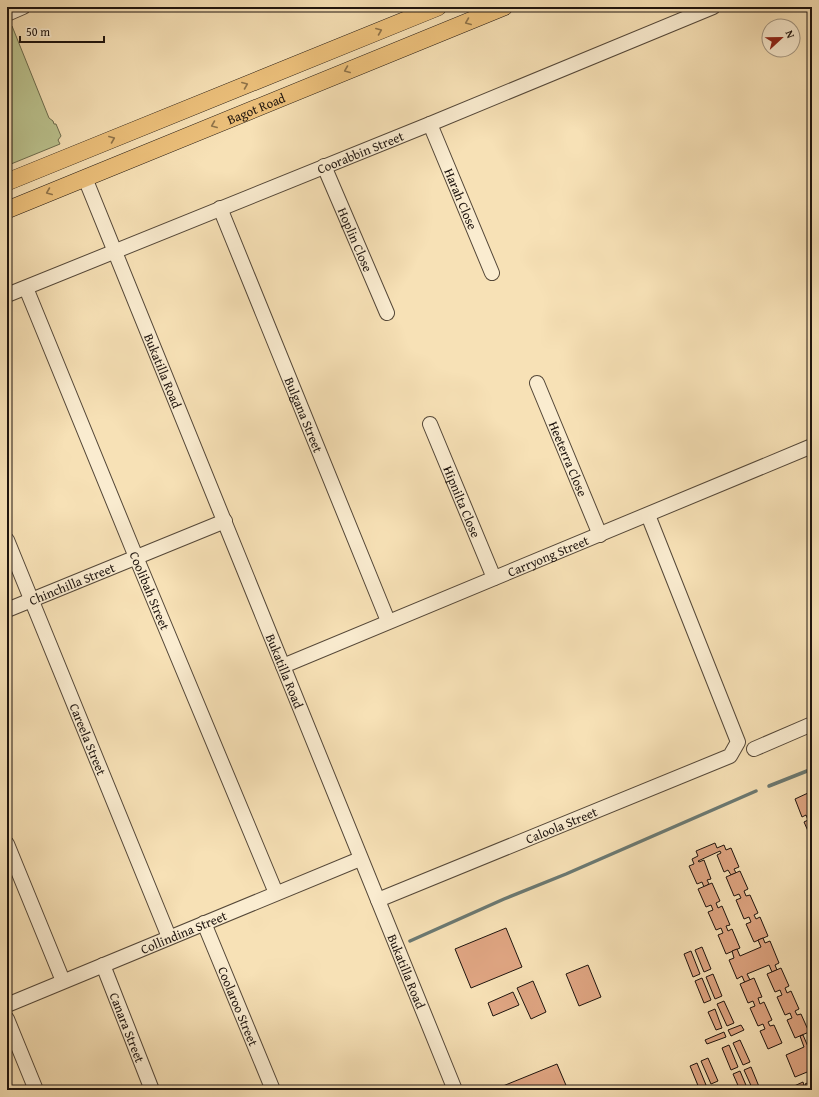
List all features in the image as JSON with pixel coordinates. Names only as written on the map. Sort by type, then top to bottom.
[{"type":"main road","name":"Bagot Road","points":[[7,182],[438,7]]},
{"type":"main road","name":"Bagot Road","points":[[7,210],[504,7]]},
{"type":"street","points":[[7,14],[23,7]]},
{"type":"street","name":"Coorabbin Street","points":[[7,295],[430,124],[713,7]]},
{"type":"street","name":"Harah Close","points":[[430,124],[492,273]]},
{"type":"street","name":"Hoplin Close","points":[[324,166],[386,313]]},
{"type":"street","name":"Bukatilla Road","points":[[85,178],[455,1090]]},
{"type":"street","name":"Bulgana Street","points":[[220,208],[388,622]]},
{"type":"street","name":"Coolibah Street","points":[[26,288],[276,893]]},
{"type":"street","name":"Heeterra Close","points":[[537,383],[600,534]]},
{"type":"street","name":"Hipnilta Close","points":[[430,424],[494,578]]},
{"type":"street","name":"Carryong Street","points":[[283,666],[812,446]]},
{"type":"street","name":"Caloola Street","points":[[378,900],[730,756],[738,742],[648,515]]},
{"type":"street","name":"Chinchilla Street","points":[[7,610],[225,521]]},
{"type":"street","name":"Careela Street","points":[[7,540],[169,937]]},
{"type":"street","points":[[754,749],[812,724]]},
{"type":"street","points":[[7,844],[63,981]]},
{"type":"street","name":"Collindina Street","points":[[7,1005],[360,859]]},
{"type":"street","name":"Coolaroo Street","points":[[204,923],[273,1090]]},
{"type":"street","name":"Canara Street","points":[[103,966],[152,1090]]},
{"type":"street","points":[[7,1019],[36,1090]]},
{"type":"green space","points":[[12,26],[49,118],[54,124],[56,124],[61,136],[58,140],[60,144],[11,164],[7,156],[7,28]]},
{"type":"building","points":[[808,793],[812,802],[812,840],[804,822],[808,820],[806,815],[802,817],[795,799]]},
{"type":"building","points":[[715,843],[717,848],[724,845],[726,850],[731,848],[739,867],[734,869],[736,873],[731,875],[728,870],[724,872],[717,855],[721,853],[720,851],[698,861],[704,860],[711,879],[707,880],[709,884],[704,887],[702,882],[697,884],[689,866],[694,864],[692,859],[698,856],[696,851]]},
{"type":"building","points":[[740,871],[748,889],[744,891],[746,896],[750,895],[758,913],[754,915],[756,919],[760,917],[768,936],[754,942],[746,924],[751,922],[749,917],[744,919],[736,900],[741,898],[739,894],[734,896],[726,877]]},
{"type":"building","points":[[712,883],[720,901],[716,903],[718,908],[722,906],[730,925],[726,926],[728,931],[732,929],[740,948],[726,954],[718,935],[723,933],[721,928],[716,930],[708,912],[713,910],[711,905],[706,907],[698,889]]},
{"type":"building","points":[[506,928],[522,967],[471,988],[455,949]]},
{"type":"building","points":[[763,938],[765,943],[770,941],[779,963],[775,965],[777,970],[772,972],[769,965],[747,974],[750,980],[745,983],[742,976],[737,979],[729,960],[734,958],[732,951],[737,949],[740,956],[761,947],[758,940]]},
{"type":"building","points":[[702,947],[711,969],[704,972],[695,950]]},
{"type":"building","points":[[691,951],[700,974],[693,977],[684,954]]},
{"type":"building","points":[[588,965],[601,997],[579,1006],[566,974]]},
{"type":"building","points":[[781,968],[789,986],[785,988],[787,993],[791,991],[799,1009],[795,1011],[797,1015],[801,1014],[809,1032],[795,1038],[787,1020],[792,1018],[790,1013],[785,1015],[777,997],[782,995],[780,990],[775,992],[767,974]]},
{"type":"building","points":[[713,974],[722,996],[715,999],[706,977]]},
{"type":"building","points":[[702,978],[711,1000],[704,1003],[695,981]]},
{"type":"building","points":[[754,978],[762,997],[758,998],[760,1004],[764,1002],[772,1020],[768,1022],[770,1026],[774,1025],[782,1043],[768,1049],[760,1031],[765,1029],[763,1024],[758,1026],[750,1008],[755,1006],[753,1001],[748,1003],[740,984]]},
{"type":"building","points":[[533,981],[546,1012],[531,1019],[517,988]]},
{"type":"building","points":[[513,992],[519,1005],[493,1016],[488,1003]]},
{"type":"building","points":[[724,1001],[734,1023],[727,1026],[717,1004]]},
{"type":"building","points":[[715,1009],[722,1028],[716,1030],[708,1012]]},
{"type":"building","points":[[741,1025],[744,1030],[731,1036],[728,1030]]},
{"type":"building","points":[[724,1032],[726,1037],[707,1044],[705,1040]]},
{"type":"building","points":[[803,1035],[812,1056],[812,1070],[795,1077],[786,1055],[804,1047],[800,1036]]},
{"type":"building","points":[[740,1040],[750,1062],[743,1065],[733,1043]]},
{"type":"building","points":[[729,1045],[738,1067],[731,1070],[722,1048]]},
{"type":"building","points":[[708,1058],[718,1081],[711,1084],[701,1061]]},
{"type":"building","points":[[697,1063],[706,1085],[699,1088],[690,1066]]},
{"type":"building","points":[[557,1064],[568,1090],[505,1090],[503,1086]]},
{"type":"building","points":[[751,1067],[760,1089],[758,1090],[753,1090],[744,1070]]},
{"type":"building","points":[[740,1071],[748,1090],[740,1090],[733,1074]]},
{"type":"building","points":[[812,1081],[812,1090],[793,1090],[792,1087],[803,1082],[805,1089],[807,1088],[805,1084]]},
{"type":"waterway","points":[[769,786],[812,769]]},
{"type":"waterway","points":[[410,941],[756,791]]}]
